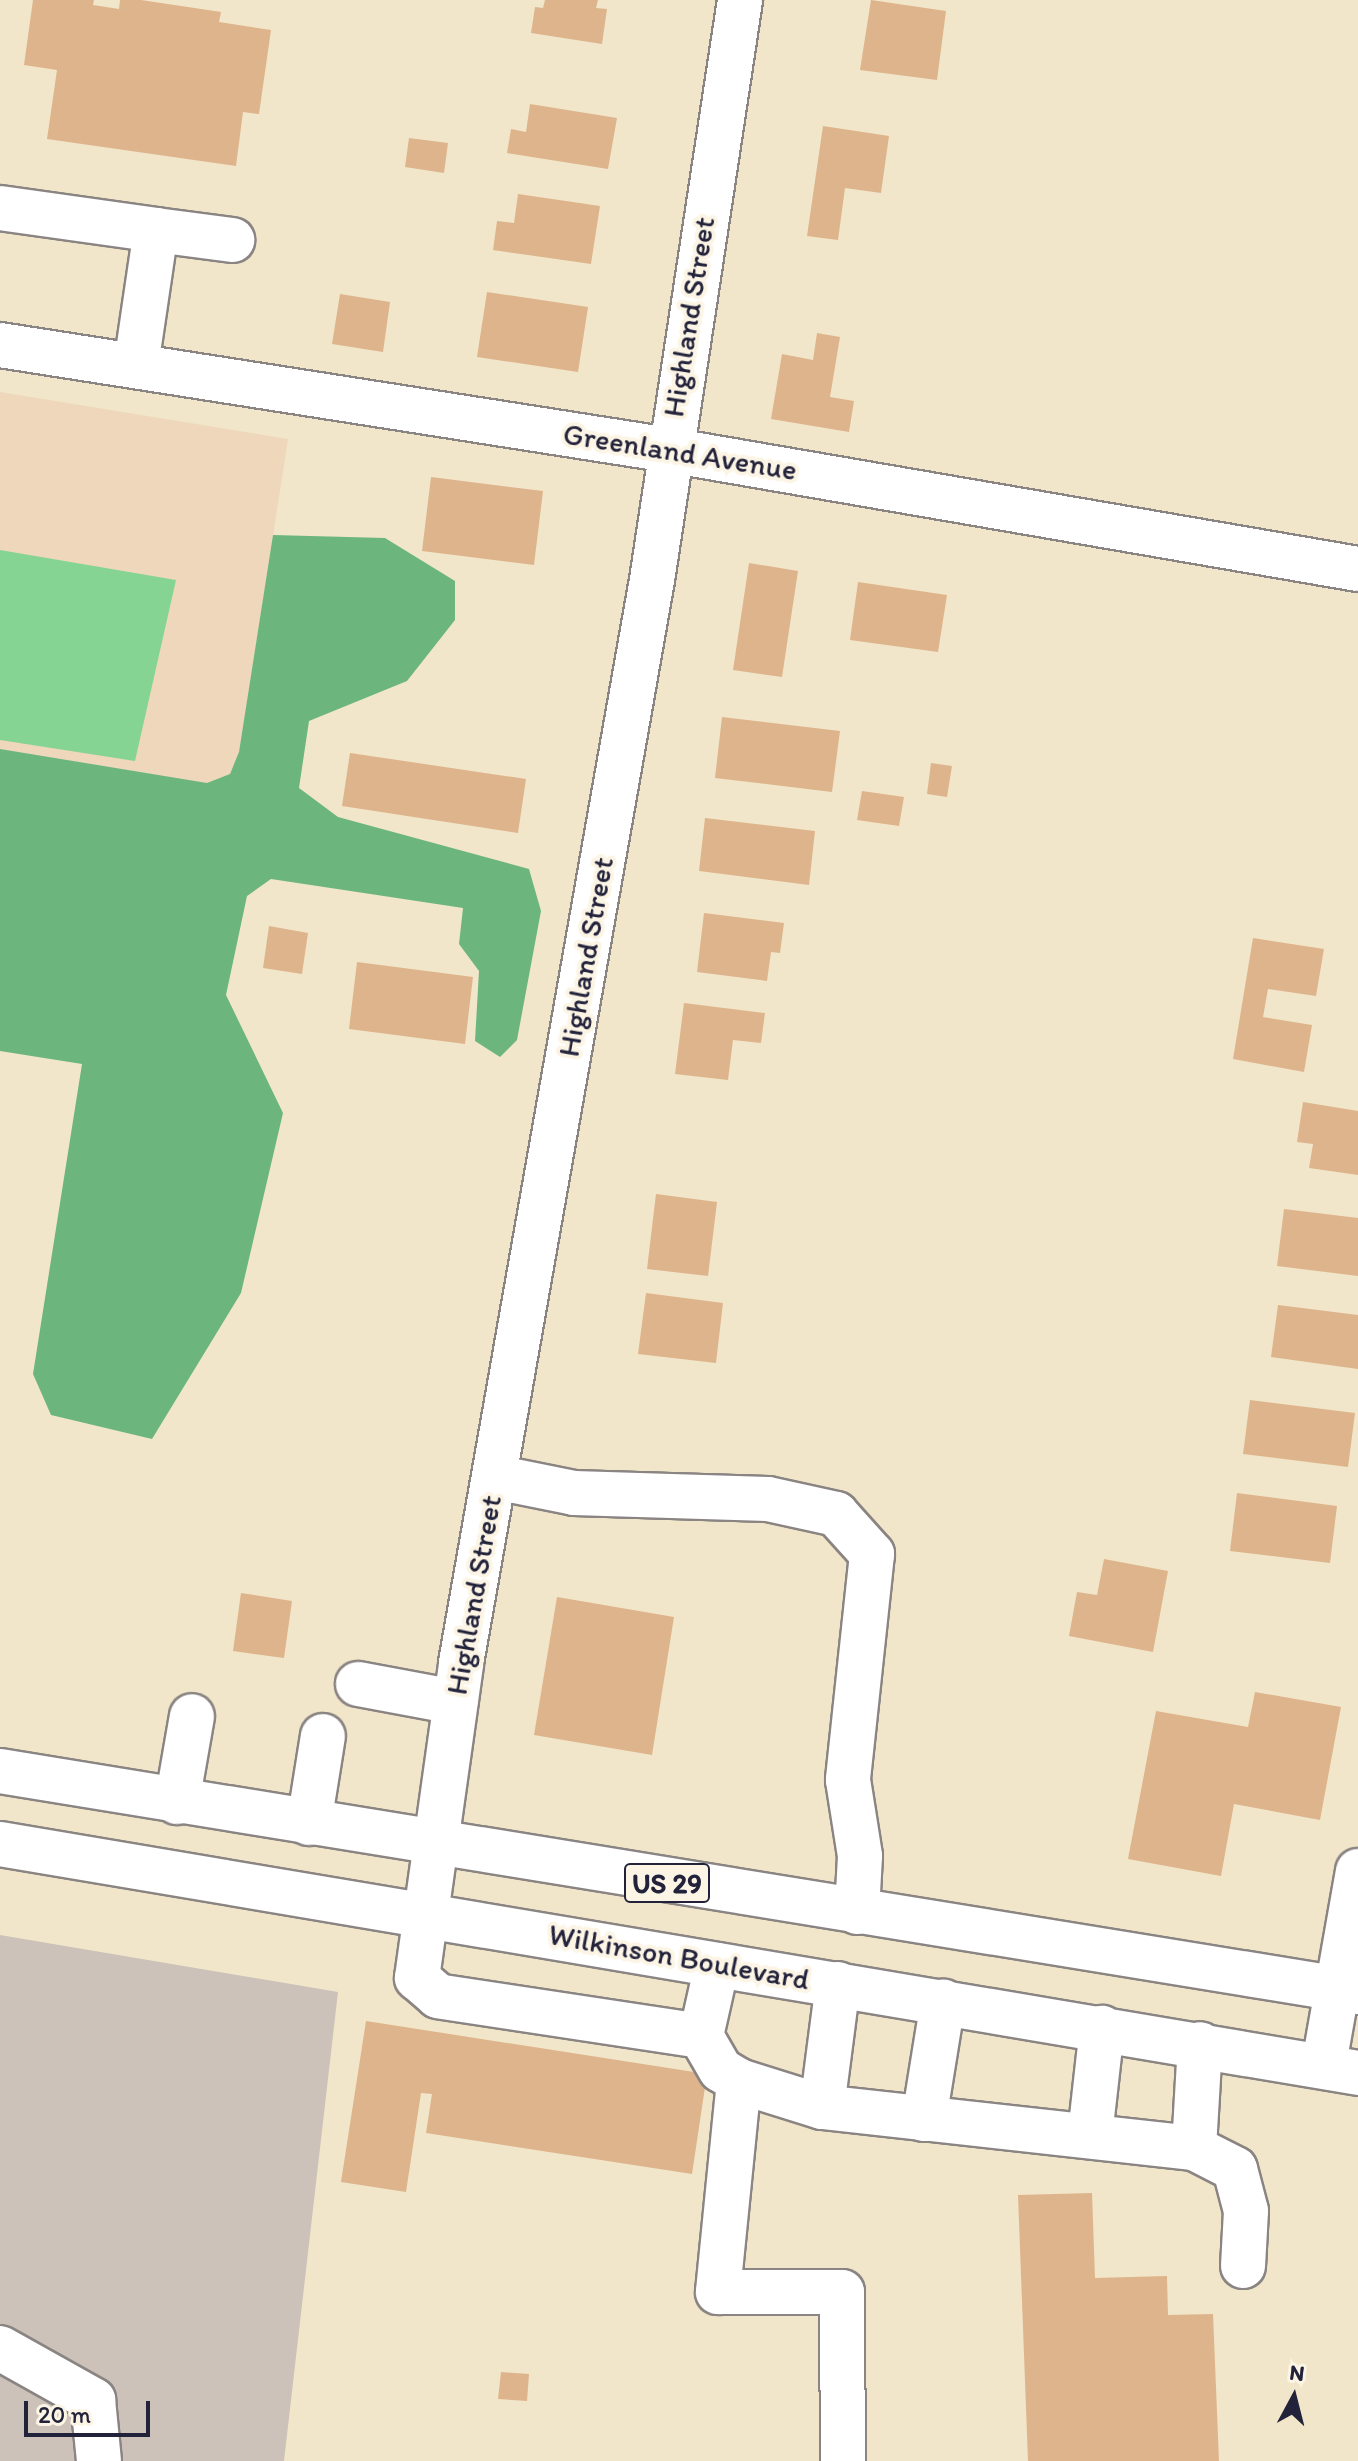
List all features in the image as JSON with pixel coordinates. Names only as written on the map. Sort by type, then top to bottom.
[{"type":"street","name":"Highland Street","points":[[701,2036],[438,1996],[417,1978],[455,1702],[652,580],[669,450],[740,0]]},
{"type":"street","points":[[0,208],[232,240]]},
{"type":"street","points":[[136,366],[156,230]]},
{"type":"street","name":"Greenland Avenue","points":[[0,345],[669,450],[1358,569]]},
{"type":"street","points":[[495,1477],[574,1493],[768,1499],[836,1514],[872,1554],[848,1780],[860,1856],[857,1912]]},
{"type":"street","points":[[358,1684],[455,1702]]},
{"type":"street","points":[[177,1802],[192,1716]]},
{"type":"street","points":[[309,1823],[323,1736]]},
{"type":"street","name":"US 29","points":[[0,1771],[1347,1991]]},
{"type":"street","name":"Wilkinson Boulevard","points":[[0,1844],[426,1912],[717,1965],[1341,2069]]},
{"type":"street","points":[[1341,2069],[1358,1871]]},
{"type":"street","points":[[717,1965],[701,2036],[721,2070],[739,2081],[822,2107],[1194,2148],[1235,2169],[1246,2211],[1243,2266]]},
{"type":"street","points":[[822,2107],[838,1984]]},
{"type":"street","points":[[924,2119],[943,2002]]},
{"type":"street","points":[[1090,2135],[1102,2028]]},
{"type":"street","points":[[1194,2148],[1200,2044]]},
{"type":"street","points":[[739,2081],[718,2292],[842,2292],[843,2461]]},
{"type":"street","points":[[0,2348],[93,2400],[99,2461]]},
{"type":"shaded area","points":[[0,392],[288,439],[231,805],[0,767]]},
{"type":"shaded area","points":[[0,1935],[338,1992],[284,2461],[0,2461]]},
{"type":"green space","points":[[273,535],[385,538],[455,581],[455,620],[407,681],[309,721],[299,788],[338,817],[529,869],[541,911],[517,1040],[500,1057],[475,1041],[479,971],[459,944],[463,908],[271,879],[247,896],[226,995],[283,1113],[241,1293],[152,1439],[51,1415],[33,1374],[82,1064],[0,1051],[0,749],[207,783],[230,774],[239,752]]},
{"type":"green space","points":[[0,550],[176,580],[135,761],[0,740]]},
{"type":"building","points":[[33,0],[94,0],[93,5],[119,9],[120,0],[141,0],[221,12],[219,22],[271,30],[259,114],[243,112],[236,166],[47,139],[57,70],[24,65]]},
{"type":"building","points":[[545,0],[598,0],[596,8],[607,9],[602,44],[531,33],[535,7],[543,8]]},
{"type":"building","points":[[871,0],[946,11],[937,80],[860,70]]},
{"type":"building","points":[[530,104],[617,118],[608,169],[507,153],[511,129],[526,132]]},
{"type":"building","points":[[823,126],[889,136],[881,193],[845,188],[838,240],[807,236]]},
{"type":"building","points":[[409,138],[448,143],[444,173],[405,167]]},
{"type":"building","points":[[518,194],[600,206],[591,264],[493,250],[497,221],[514,223]]},
{"type":"building","points":[[487,292],[588,307],[578,372],[477,357]]},
{"type":"building","points":[[340,294],[390,302],[383,352],[332,344]]},
{"type":"building","points":[[817,333],[840,337],[830,397],[854,401],[849,432],[771,419],[782,354],[813,360]]},
{"type":"building","points":[[431,477],[543,491],[534,565],[422,551]]},
{"type":"building","points":[[749,563],[798,571],[782,677],[733,670]]},
{"type":"building","points":[[858,582],[947,595],[938,652],[850,640]]},
{"type":"building","points":[[722,717],[840,731],[832,792],[715,778]]},
{"type":"building","points":[[350,753],[526,779],[518,833],[342,806]]},
{"type":"building","points":[[931,763],[952,766],[947,797],[927,794]]},
{"type":"building","points":[[862,791],[904,797],[899,826],[857,820]]},
{"type":"building","points":[[705,818],[815,831],[809,885],[699,871]]},
{"type":"building","points":[[704,913],[784,923],[780,953],[771,952],[767,981],[697,972]]},
{"type":"building","points":[[269,926],[308,933],[302,974],[263,968]]},
{"type":"building","points":[[1253,938],[1324,949],[1316,996],[1268,989],[1263,1017],[1312,1025],[1304,1072],[1233,1059]]},
{"type":"building","points":[[357,962],[473,977],[465,1044],[349,1029]]},
{"type":"building","points":[[684,1003],[765,1013],[761,1043],[733,1040],[728,1080],[675,1074]]},
{"type":"building","points":[[1303,1102],[1358,1111],[1358,1175],[1309,1168],[1313,1144],[1297,1142]]},
{"type":"building","points":[[656,1194],[717,1202],[708,1276],[647,1269]]},
{"type":"building","points":[[1284,1209],[1358,1218],[1358,1276],[1277,1266]]},
{"type":"building","points":[[646,1293],[723,1303],[716,1363],[638,1354]]},
{"type":"building","points":[[1278,1305],[1358,1315],[1358,1369],[1271,1357]]},
{"type":"building","points":[[1250,1400],[1355,1413],[1348,1467],[1243,1454]]},
{"type":"building","points":[[1237,1493],[1337,1506],[1330,1563],[1230,1551]]},
{"type":"building","points":[[1104,1559],[1168,1571],[1153,1652],[1069,1636],[1077,1592],[1097,1595]]},
{"type":"building","points":[[241,1593],[292,1601],[284,1658],[233,1651]]},
{"type":"building","points":[[557,1597],[674,1617],[652,1755],[534,1735]]},
{"type":"building","points":[[1255,1692],[1341,1707],[1320,1820],[1234,1804],[1221,1876],[1128,1859],[1156,1711],[1248,1727]]},
{"type":"building","points":[[366,2021],[707,2074],[692,2174],[426,2133],[432,2094],[421,2093],[406,2192],[341,2182]]},
{"type":"building","points":[[1092,2193],[1095,2278],[1167,2276],[1168,2315],[1213,2314],[1219,2461],[1028,2461],[1018,2195]]},
{"type":"building","points":[[501,2372],[529,2374],[527,2401],[498,2399]]}]
